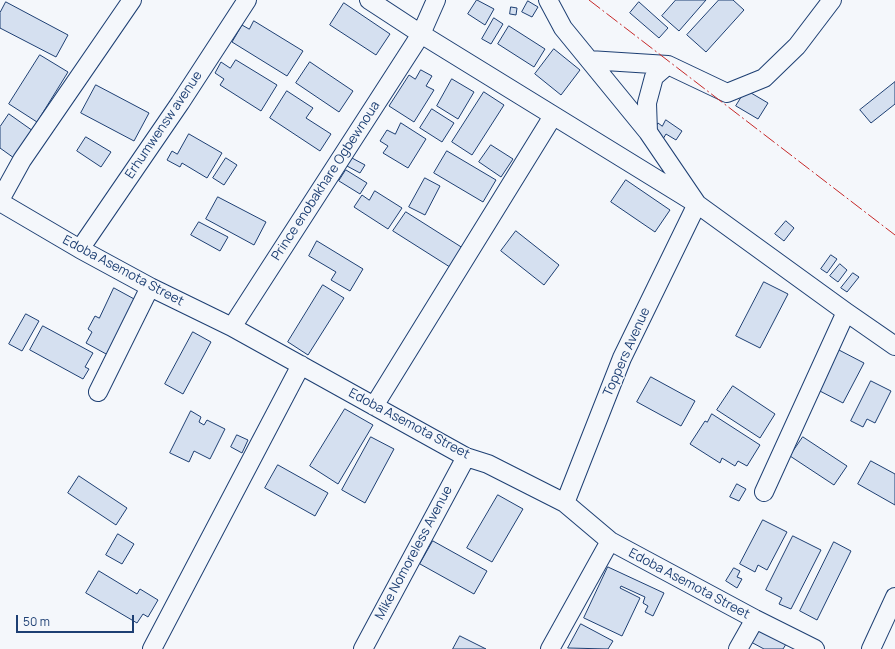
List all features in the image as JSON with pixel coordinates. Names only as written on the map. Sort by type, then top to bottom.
[{"type":"street","points":[[0,201],[22,160],[132,0]]},
{"type":"street","name":"Erhumwensw avenue","points":[[80,249],[180,103],[247,0]]},
{"type":"street","points":[[369,0],[421,34],[697,204],[895,346]]},
{"type":"street","name":"Prince enobakhare Ogbewnoua","points":[[232,327],[421,34],[436,0]]},
{"type":"street","points":[[548,0],[563,28],[648,132],[697,204]]},
{"type":"street","points":[[589,60],[668,65],[727,93],[764,78],[797,46],[832,0]]},
{"type":"street","points":[[648,132],[647,103],[654,77],[668,65]]},
{"type":"street","points":[[374,406],[553,116]]},
{"type":"street","name":"Edoba Asemota Street","points":[[0,201],[80,249],[150,287],[232,327],[466,457],[488,464],[565,503],[610,541],[755,619],[815,649]]},
{"type":"street","name":"Toppers Avenue","points":[[565,503],[622,358],[697,204]]},
{"type":"street","points":[[98,392],[150,287]]},
{"type":"street","points":[[764,492],[846,312]]},
{"type":"street","points":[[152,649],[300,365]]},
{"type":"street","name":"Mike Nomoreless Avenue","points":[[363,649],[466,457]]},
{"type":"street","points":[[550,649],[610,541]]},
{"type":"street","points":[[871,649],[895,597]]},
{"type":"street","points":[[738,649],[755,619]]},
{"type":"building","points":[[477,0],[494,9],[485,25],[468,14]]},
{"type":"building","points":[[676,0],[706,0],[679,31],[662,16]]},
{"type":"building","points":[[719,0],[733,0],[744,10],[706,52],[687,35]]},
{"type":"building","points":[[528,1],[538,7],[532,17],[522,12]]},
{"type":"building","points":[[6,2],[68,35],[56,57],[0,28],[0,13]]},
{"type":"building","points":[[639,2],[668,28],[659,38],[630,13]]},
{"type":"building","points":[[344,3],[390,34],[376,55],[330,25]]},
{"type":"building","points":[[511,7],[517,8],[516,15],[510,14]]},
{"type":"building","points":[[494,18],[503,24],[491,44],[482,39]]},
{"type":"building","points":[[254,21],[303,51],[287,76],[232,42],[242,25],[249,29]]},
{"type":"building","points":[[509,26],[545,49],[534,67],[498,44]]},
{"type":"building","points":[[554,49],[580,70],[561,95],[535,74]]},
{"type":"building","points":[[40,55],[68,72],[37,122],[9,104]]},
{"type":"building","points":[[236,60],[277,85],[261,111],[220,85],[224,79],[215,73],[221,62],[230,68]]},
{"type":"building","points":[[310,62],[353,91],[339,112],[296,83]]},
{"type":"building","points":[[421,70],[432,76],[426,86],[434,90],[414,122],[389,106],[409,75],[415,79]]},
{"type":"building","points":[[452,79],[474,92],[458,119],[437,106]]},
{"type":"building","points":[[895,82],[895,104],[871,123],[860,110]]},
{"type":"building","points":[[96,85],[149,113],[134,141],[81,113]]},
{"type":"building","points":[[746,90],[768,103],[758,119],[736,106]]},
{"type":"building","points":[[287,91],[313,108],[306,118],[331,134],[320,151],[270,118]]},
{"type":"building","points":[[484,92],[504,105],[472,155],[452,142]]},
{"type":"building","points":[[432,109],[454,123],[442,142],[420,128]]},
{"type":"building","points":[[9,114],[33,131],[14,158],[0,148],[0,127]]},
{"type":"building","points":[[666,120],[682,131],[676,140],[666,134],[663,139],[652,132],[658,123],[662,126]]},
{"type":"building","points":[[401,123],[426,139],[408,168],[383,153],[388,146],[380,141],[387,130],[395,134]]},
{"type":"building","points":[[189,134],[222,153],[207,178],[182,163],[180,167],[167,160],[172,151],[177,154]]},
{"type":"building","points":[[86,137],[111,152],[101,167],[77,151]]},
{"type":"building","points":[[491,145],[513,159],[501,177],[479,162]]},
{"type":"building","points":[[447,151],[496,180],[483,202],[434,173]]},
{"type":"building","points":[[226,158],[237,165],[224,185],[213,178]]},
{"type":"building","points":[[352,158],[365,165],[360,173],[347,166]]},
{"type":"building","points":[[346,170],[367,183],[360,194],[339,181]]},
{"type":"building","points":[[425,178],[440,186],[425,215],[409,207]]},
{"type":"building","points":[[626,180],[670,210],[655,232],[611,202]]},
{"type":"building","points":[[375,191],[402,208],[388,229],[354,207],[362,195],[369,200]]},
{"type":"building","points":[[218,197],[266,222],[254,245],[206,219]]},
{"type":"building","points":[[406,212],[466,250],[453,269],[393,231]]},
{"type":"building","points":[[786,221],[794,228],[784,241],[775,234]]},
{"type":"building","points":[[199,222],[228,237],[220,251],[191,235]]},
{"type":"building","points":[[516,231],[559,265],[544,285],[501,251]]},
{"type":"building","points":[[317,241],[363,269],[350,291],[331,280],[336,272],[309,256]]},
{"type":"building","points":[[831,255],[837,259],[827,273],[821,269]]},
{"type":"building","points":[[840,264],[847,270],[838,282],[830,276]]},
{"type":"building","points":[[853,273],[859,277],[847,292],[841,288]]},
{"type":"building","points":[[764,282],[788,294],[760,348],[736,336]]},
{"type":"building","points":[[323,285],[344,298],[308,355],[288,342]]},
{"type":"building","points":[[114,288],[136,300],[108,355],[86,343],[92,332],[88,329],[95,316],[99,318]]},
{"type":"building","points":[[26,314],[39,321],[22,351],[9,344]]},
{"type":"building","points":[[43,326],[93,353],[85,367],[89,369],[83,379],[30,350]]},
{"type":"building","points":[[193,332],[211,342],[183,394],[165,384]]},
{"type":"building","points":[[837,349],[864,363],[843,403],[816,389]]},
{"type":"building","points":[[651,377],[695,401],[681,426],[637,402]]},
{"type":"building","points":[[871,381],[891,391],[875,423],[867,419],[863,427],[851,421]]},
{"type":"building","points":[[733,386],[775,414],[760,438],[717,410]]},
{"type":"building","points":[[345,409],[373,425],[338,484],[310,466]]},
{"type":"building","points":[[191,411],[201,417],[199,422],[204,425],[207,420],[225,429],[210,459],[194,451],[189,462],[170,453]]},
{"type":"building","points":[[712,414],[760,445],[747,466],[738,461],[735,466],[722,458],[720,463],[690,444],[705,421],[707,422]]},
{"type":"building","points":[[237,435],[248,440],[242,453],[231,447]]},
{"type":"building","points":[[371,437],[394,449],[365,503],[342,490]]},
{"type":"building","points":[[803,437],[847,466],[834,485],[790,456]]},
{"type":"building","points":[[871,461],[895,474],[895,505],[858,484]]},
{"type":"building","points":[[278,465],[328,493],[315,516],[265,488]]},
{"type":"building","points":[[79,476],[127,508],[116,525],[68,493]]},
{"type":"building","points":[[737,484],[746,489],[739,501],[730,497]]},
{"type":"building","points":[[498,495],[523,509],[492,562],[467,548]]},
{"type":"building","points":[[763,520],[787,532],[767,570],[758,565],[755,572],[740,564]]},
{"type":"building","points":[[118,534],[134,544],[122,564],[106,555]]},
{"type":"building","points":[[793,536],[821,550],[791,609],[779,604],[782,598],[766,590]]},
{"type":"building","points":[[433,541],[487,571],[474,594],[420,564]]},
{"type":"building","points":[[834,542],[851,551],[817,620],[800,611]]},
{"type":"building","points":[[608,567],[664,593],[653,616],[645,612],[648,606],[643,603],[645,597],[621,586],[620,588],[640,598],[622,636],[584,618]]},
{"type":"building","points":[[734,568],[740,571],[737,577],[742,579],[737,588],[726,581]]},
{"type":"building","points":[[99,571],[137,594],[140,589],[158,600],[148,617],[143,614],[137,623],[86,593]]},
{"type":"building","points":[[581,624],[613,641],[608,649],[568,648]]},
{"type":"building","points":[[760,626],[788,641],[783,649],[764,649],[751,642]]},
{"type":"building","points":[[460,636],[486,649],[453,649]]},
{"type":"power","points":[[589,0],[895,235]]}]
